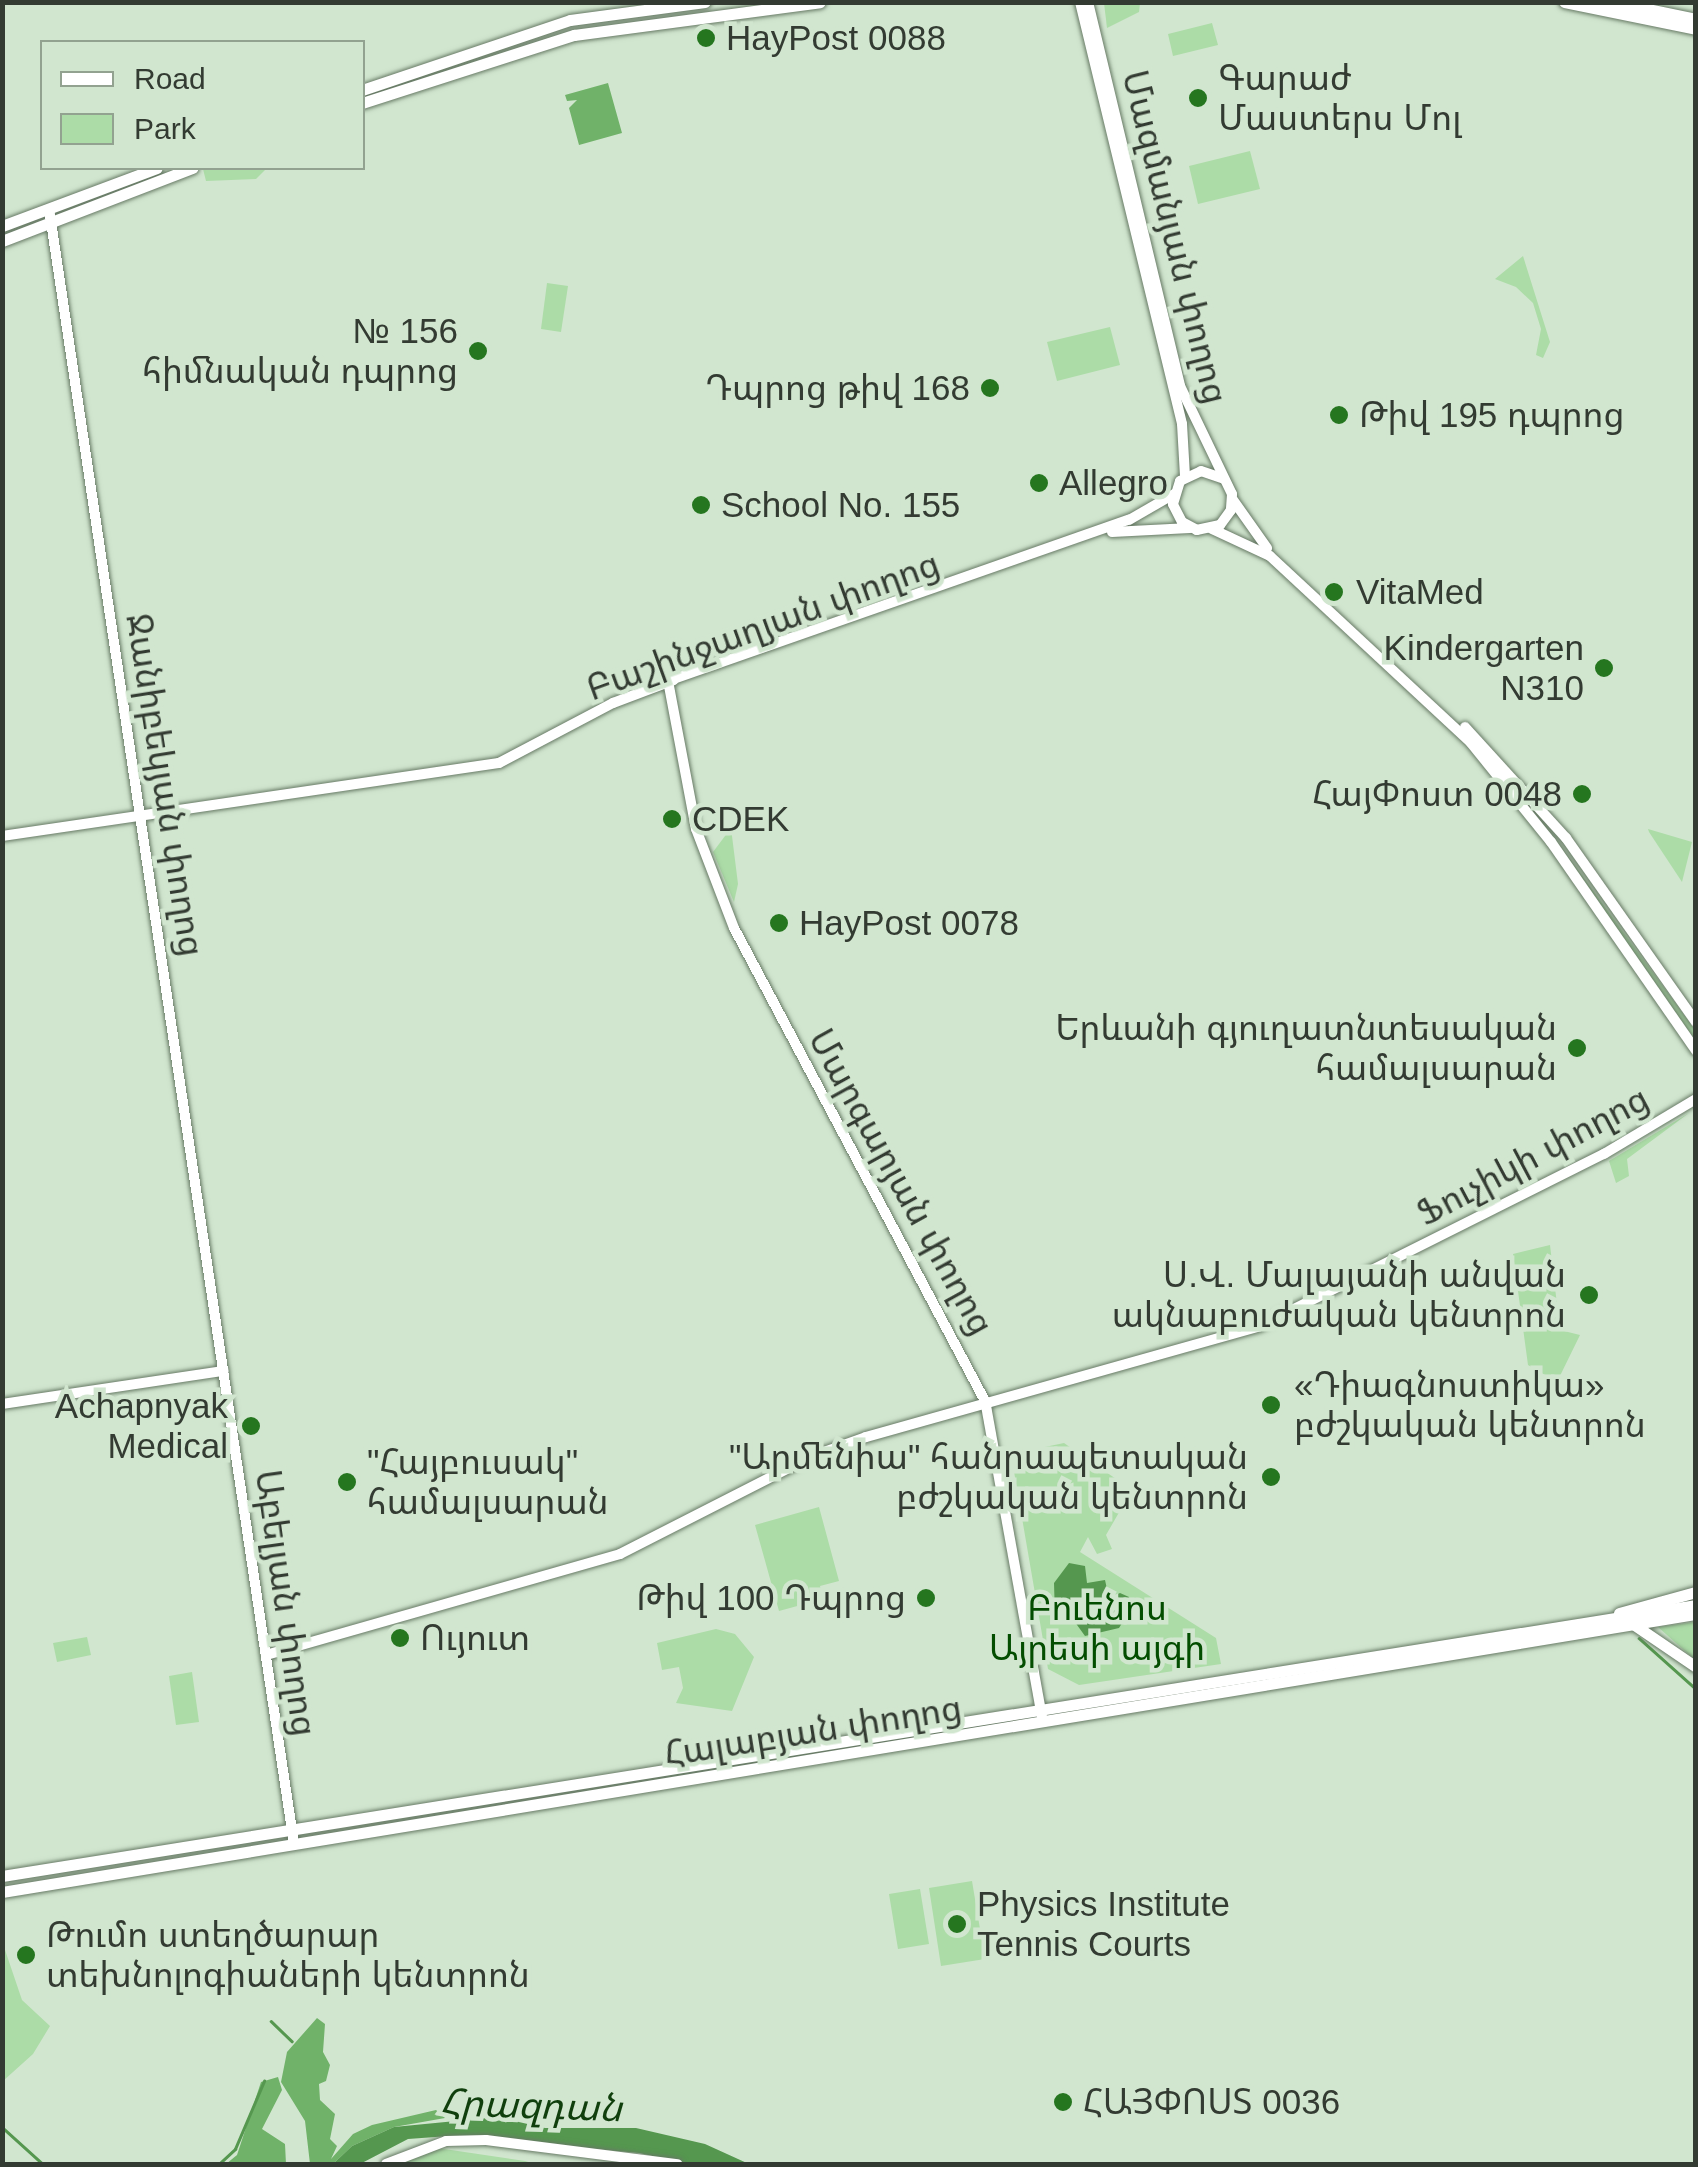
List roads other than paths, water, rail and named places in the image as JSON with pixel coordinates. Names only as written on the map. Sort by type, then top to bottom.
[{"type":"highway","points":[[1565,2],[1696,29]]},
{"type":"highway","points":[[1610,2],[1696,20]]},
{"type":"main road","points":[[365,89],[570,20],[705,2]]},
{"type":"main road","points":[[365,102],[574,34],[820,2]]},
{"type":"main road","name":"Մազմանյան փողոց","points":[[1080,2],[1182,424],[1185,476]]},
{"type":"main road","name":"Մազմանյան փողոց","points":[[1088,2],[1180,386],[1224,480]]},
{"type":"main road","points":[[2,241],[153,170]]},
{"type":"main road","points":[[2,226],[50,216],[186,170]]},
{"type":"main road","name":"Ջանիբեկյան փողոց","points":[[50,216],[224,1370]]},
{"type":"main road","points":[[1696,1022],[1538,803],[1477,738],[1273,554],[1233,500],[1224,480],[1201,471],[1185,476],[1174,494],[1176,514],[1190,528],[1212,530],[1270,556],[1471,742],[1551,842],[1696,1051]]},
{"type":"main road","name":"Բաշինջաղյան փողոց","points":[[2,836],[514,759],[612,703],[1130,520],[1174,494]]},
{"type":"main road","points":[[1212,530],[1227,518],[1233,500]]},
{"type":"main road","name":"Բաշինջաղյան փողոց","points":[[668,681],[1116,531],[1190,528]]},
{"type":"main road","name":"Մարգարյան փողոց","points":[[668,681],[696,829],[734,928],[986,1401],[1045,1714]]},
{"type":"main road","name":"Ֆուչիկի փողոց","points":[[266,1655],[620,1554],[810,1457],[986,1401],[1260,1326],[1604,1154],[1696,1099]]},
{"type":"main road","points":[[2,1404],[224,1370]]},
{"type":"main road","name":"Աբելյան փողոց","points":[[224,1370],[294,1844]]},
{"type":"main road","points":[[1617,1621],[1696,1592]]},
{"type":"main road","points":[[1631,1614],[1696,1605]]},
{"type":"main road","points":[[1631,1614],[1696,1614]]},
{"type":"main road","points":[[1631,1614],[1696,1667]]},
{"type":"main road","name":"Հալաբյան փողոց","points":[[2,1892],[392,1827],[580,1790],[1617,1621],[1631,1614]]},
{"type":"main road","name":"Հալաբյան փողոց","points":[[2,1876],[390,1813],[580,1790]]},
{"type":"main road","points":[[390,1813],[386,1820],[392,1827]]},
{"type":"main road","points":[[386,2164],[446,2141],[486,2140],[678,2164]]},
{"type":"waterway","points":[[1639,1638],[1696,1689]]},
{"type":"waterway","points":[[271,2021],[292,2041]]},
{"type":"waterway","points":[[219,2164],[235,2149],[264,2081]]},
{"type":"waterway","points":[[2,2127],[43,2164]]},
{"type":"place","name":"HayPost 0088","points":[[706,38]]},
{"type":"place","name":"Գարաժ Մաստերս Մոլ","points":[[1198,98]]},
{"type":"place","name":"№ 156 հիմնական դպրոց","points":[[478,351]]},
{"type":"place","name":"Դպրոց թիվ 168","points":[[990,388]]},
{"type":"place","name":"Թիվ 195 դպրոց","points":[[1339,415]]},
{"type":"place","name":"Allegro","points":[[1039,483]]},
{"type":"place","name":"School No. 155","points":[[701,505]]},
{"type":"place","name":"VitaMed","points":[[1334,592]]},
{"type":"place","name":"Kindergarten N310","points":[[1604,668]]},
{"type":"place","name":"ՀայՓոստ 0048","points":[[1582,794]]},
{"type":"place","name":"CDEK","points":[[672,819]]},
{"type":"place","name":"HayPost 0078","points":[[779,923]]},
{"type":"place","name":"Երևանի գյուղատնտեսական համալսարան","points":[[1577,1048]]},
{"type":"place","name":"Ս.Վ. Մալայանի անվան ակնաբուժական կենտրոն","points":[[1589,1295]]},
{"type":"place","name":"«Դիագնոստիկա» բժշկական կենտրոն","points":[[1271,1405]]},
{"type":"place","name":"Achapnyak Medical","points":[[251,1426]]},
{"type":"place","name":"\"Արմենիա\" հանրապետական բժշկական կենտրոն","points":[[1271,1477]]},
{"type":"place","name":"\"Հայբուսակ\" համալսարան","points":[[347,1482]]},
{"type":"place","name":"Թիվ 100 Դպրոց","points":[[926,1598]]},
{"type":"place","name":"Ույուտ","points":[[400,1638]]},
{"type":"place","name":"Physics Institute Tennis Courts","points":[[957,1924]]},
{"type":"place","name":"Թումո ստեղծարար տեխնոլոգիաների կենտրոն","points":[[26,1955]]},
{"type":"place","name":"ՀԱՅՓՈՍՏ 0036","points":[[1063,2102]]},
{"type":"park label","name":"Բուենոս Այրեսի այգի","points":[[1097,1628]]},
{"type":"water label","name":"Հրազդան","points":[[531,2106]]}]
